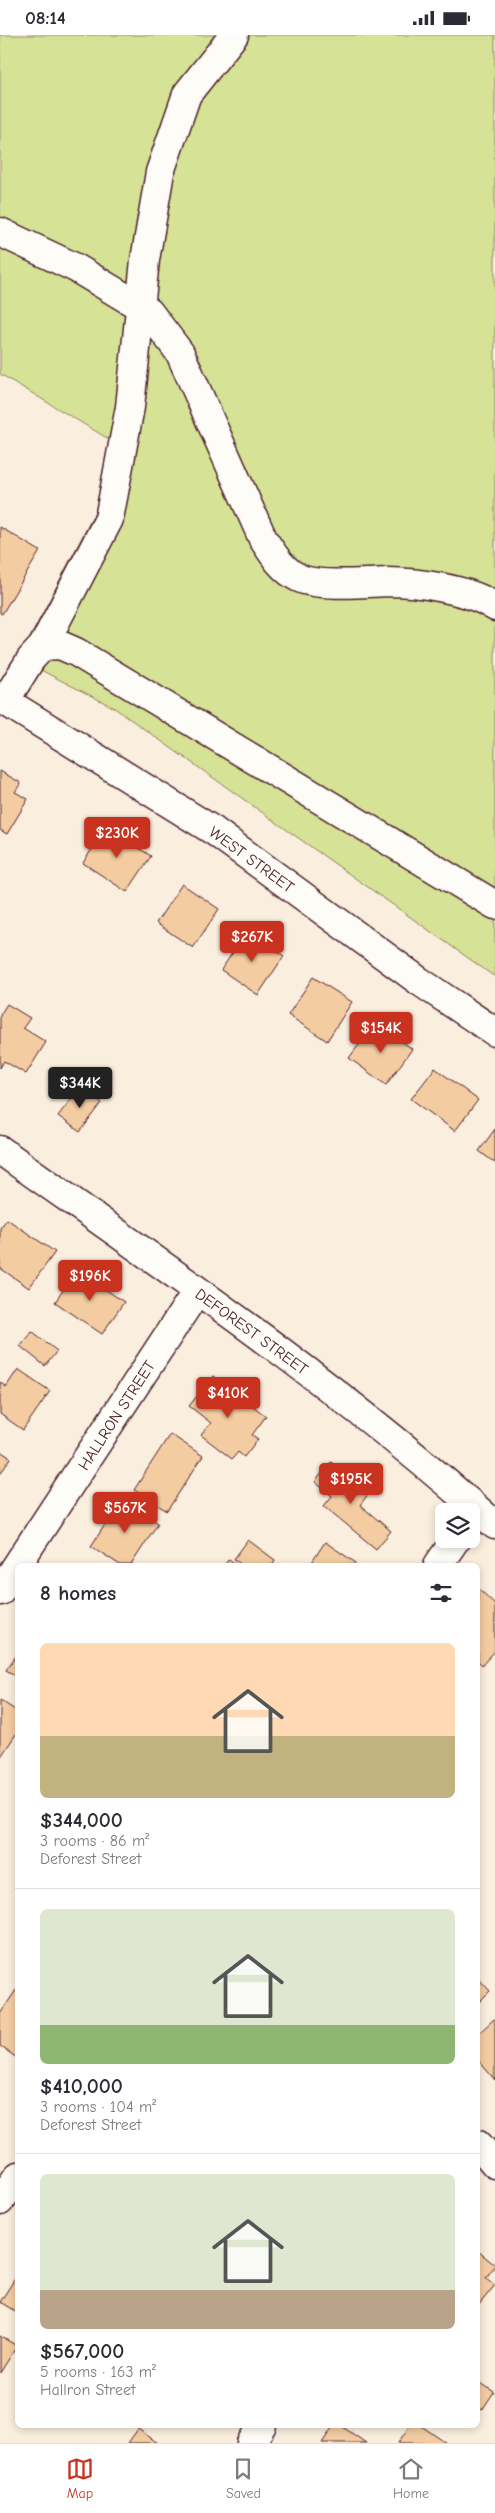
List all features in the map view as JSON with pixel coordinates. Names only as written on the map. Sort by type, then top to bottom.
[{"type":"street","points":[[2,700],[31,659],[43,646],[109,519],[130,407],[145,260],[160,172],[187,94],[234,35]]},
{"type":"street","points":[[0,232],[76,268],[149,312],[180,353],[263,539],[280,564],[300,579],[344,584],[390,582],[450,589],[495,607]]},
{"type":"street","points":[[43,646],[60,645],[76,652],[495,905]]},
{"type":"street","name":"WEST STREET","points":[[2,700],[214,831],[419,981],[495,1032]]},
{"type":"street","name":"DEFOREST STREET","points":[[0,1150],[359,1410],[481,1517]]},
{"type":"street","name":"HALLRON STREET","points":[[18,1563],[197,1291]]},
{"type":"street","points":[[439,1563],[450,1548]]},
{"type":"street","name":"HALLRON STREET","points":[[0,1591],[15,1568]]},
{"type":"street","points":[[480,2146],[495,2164]]},
{"type":"street","points":[[0,2201],[15,2180]]},
{"type":"street","points":[[251,2443],[260,2428]]},
{"type":"green space","points":[[0,35],[495,35],[495,977],[113,707],[19,659],[127,450],[0,374]]},
{"type":"building","points":[[0,527],[40,551],[2,614],[0,613]]},
{"type":"building","points":[[0,771],[21,783],[15,792],[28,799],[7,834],[0,830]]},
{"type":"building","points":[[106,827],[151,856],[127,892],[83,863]]},
{"type":"building","points":[[182,884],[219,909],[193,948],[156,923]]},
{"type":"building","points":[[247,931],[284,956],[258,995],[221,970]]},
{"type":"building","points":[[313,977],[352,1002],[327,1041],[288,1015]]},
{"type":"building","points":[[7,1004],[30,1018],[23,1028],[46,1042],[26,1074],[4,1061],[0,1068],[0,1015]]},
{"type":"building","points":[[376,1022],[412,1049],[386,1085],[349,1058]]},
{"type":"building","points":[[435,1068],[478,1100],[455,1131],[411,1099]]},
{"type":"building","points":[[81,1086],[102,1103],[80,1132],[58,1116]]},
{"type":"building","points":[[495,1129],[495,1163],[479,1151]]},
{"type":"building","points":[[7,1219],[55,1252],[29,1288],[0,1268],[0,1228]]},
{"type":"building","points":[[77,1270],[124,1302],[102,1334],[55,1302]]},
{"type":"building","points":[[32,1331],[57,1351],[45,1366],[20,1346]]},
{"type":"building","points":[[18,1369],[50,1391],[23,1430],[0,1414],[0,1382],[6,1387]]},
{"type":"building","points":[[213,1376],[266,1416],[252,1435],[258,1439],[244,1457],[238,1452],[232,1459],[201,1435],[211,1423],[189,1406]]},
{"type":"building","points":[[170,1434],[203,1456],[167,1511],[134,1490]]},
{"type":"building","points":[[0,1451],[11,1458],[0,1474]]},
{"type":"building","points":[[331,1462],[369,1493],[360,1505],[391,1531],[376,1549],[324,1506],[332,1496],[315,1482]]},
{"type":"building","points":[[122,1499],[158,1523],[132,1563],[117,1563],[91,1546]]},
{"type":"building","points":[[248,1540],[275,1560],[273,1563],[239,1563],[234,1559]]},
{"type":"building","points":[[325,1542],[356,1563],[311,1563]]},
{"type":"building","points":[[229,1559],[234,1563],[226,1563]]},
{"type":"building","points":[[480,1590],[495,1604],[495,1651],[482,1665],[480,1663]]},
{"type":"building","points":[[15,1657],[15,1675],[6,1670]]},
{"type":"building","points":[[0,1700],[15,1710],[15,1736],[0,1758]]},
{"type":"building","points":[[480,1980],[490,1991],[480,2001]]},
{"type":"building","points":[[15,1992],[15,2057],[0,2046],[0,2014]]},
{"type":"building","points":[[495,2020],[495,2080],[480,2062],[480,2032]]},
{"type":"building","points":[[480,2253],[495,2265],[486,2278],[495,2285],[480,2304]]},
{"type":"building","points":[[15,2279],[15,2311],[0,2302]]},
{"type":"building","points":[[0,2336],[15,2345],[15,2349],[0,2373]]},
{"type":"building","points":[[480,2382],[494,2392],[482,2410],[480,2408]]},
{"type":"building","points":[[332,2428],[344,2428],[366,2443],[322,2443]]},
{"type":"building","points":[[408,2428],[424,2428],[446,2443],[398,2443]]},
{"type":"building","points":[[138,2429],[158,2443],[128,2443]]}]
